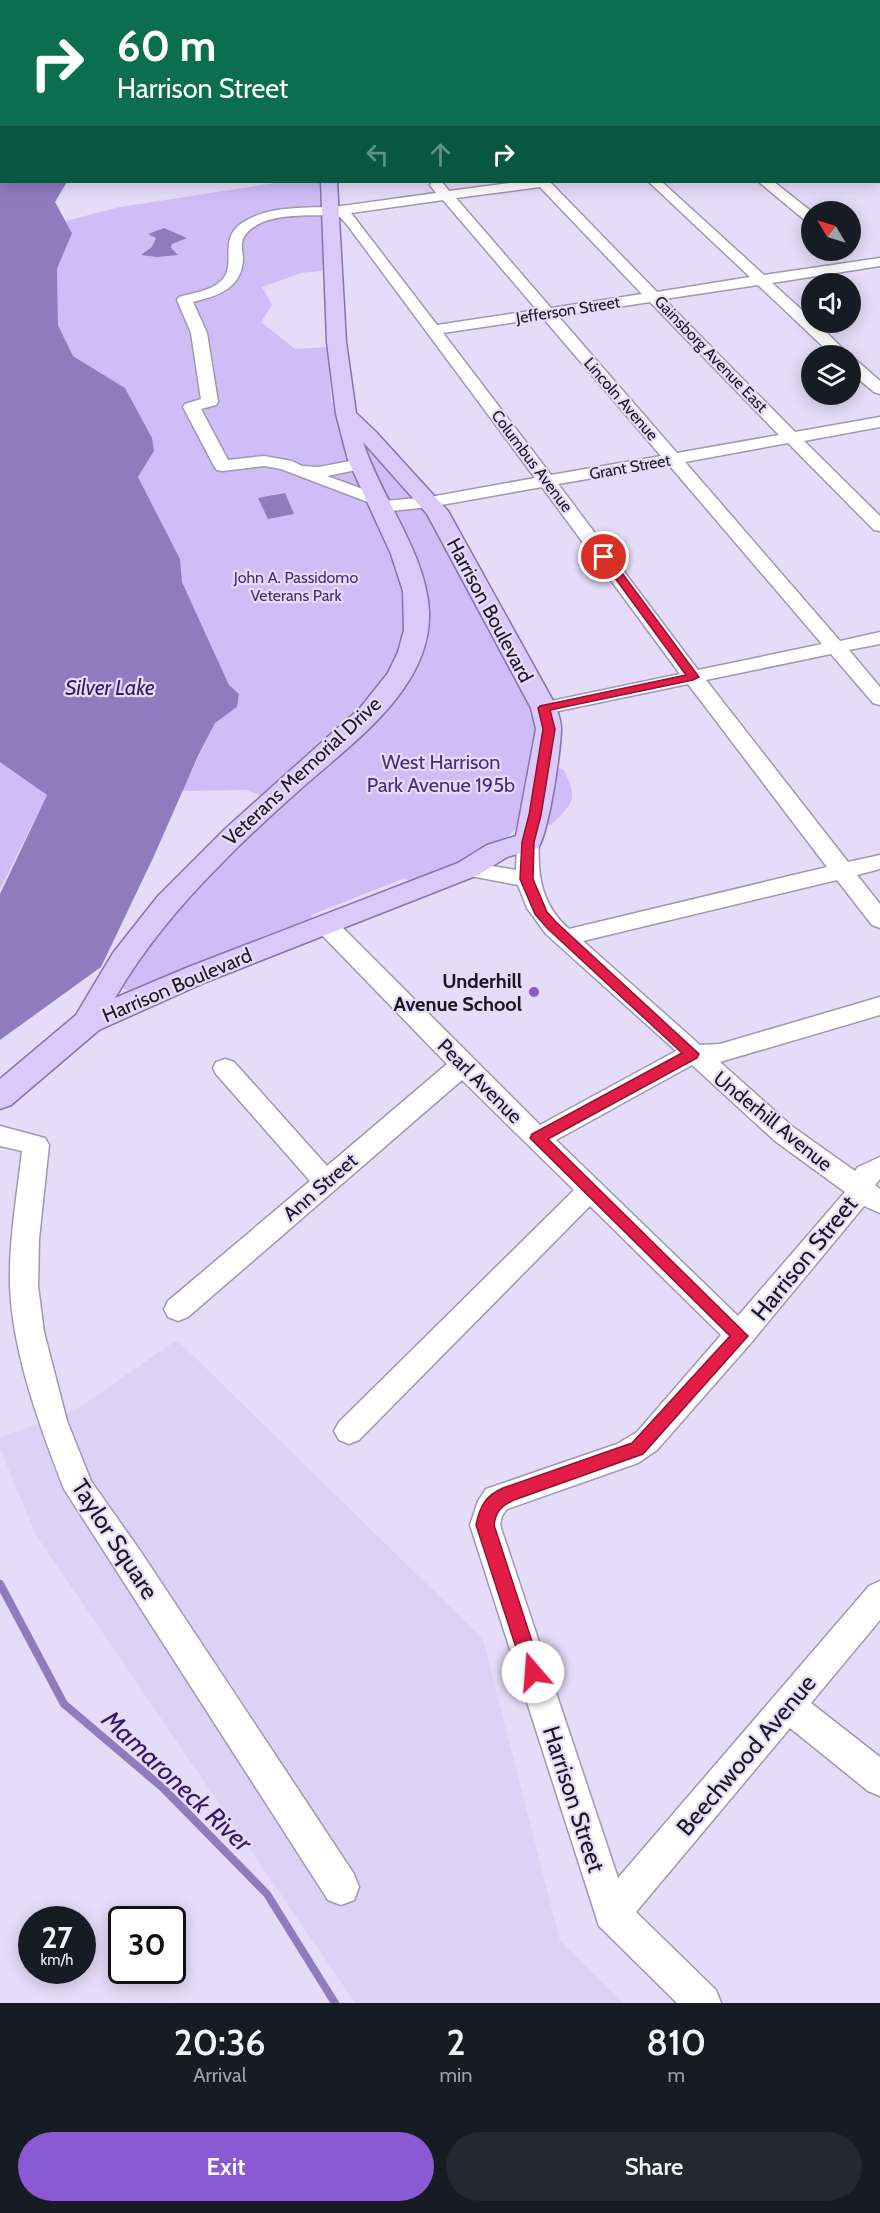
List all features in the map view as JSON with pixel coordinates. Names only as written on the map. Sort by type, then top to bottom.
[{"type":"main road","name":"Veterans Memorial Drive","points":[[88,1022],[99,1000],[130,952],[167,905],[239,831],[354,727],[377,703],[405,666],[416,631],[415,590],[351,440],[338,365],[329,183]]},
{"type":"main road","name":"Harrison Boulevard","points":[[88,1022],[196,975],[468,869],[497,851],[528,842],[535,815],[549,729],[544,708],[437,511],[369,436],[347,416]]},
{"type":"main road","points":[[0,1097],[88,1022]]},
{"type":"street","name":"Lincoln Avenue","points":[[434,183],[880,699]]},
{"type":"street","points":[[378,504],[286,465],[264,461],[223,466],[191,407],[210,402],[199,333],[184,300],[217,290],[229,282],[234,273],[235,238],[241,230],[273,216],[332,211],[536,183]]},
{"type":"street","name":"Gainsborg Avenue East","points":[[545,183],[712,358],[880,526]]},
{"type":"street","points":[[656,183],[831,345]]},
{"type":"street","points":[[767,183],[801,210]]},
{"type":"street","name":"Columbus Avenue","points":[[332,211],[345,214],[548,481],[693,677],[880,920]]},
{"type":"street","points":[[873,263],[880,275]]},
{"type":"street","name":"Jefferson Street","points":[[434,330],[873,263]]},
{"type":"street","points":[[861,373],[880,389]]},
{"type":"street","name":"Grant Street","points":[[378,504],[430,502],[880,422]]},
{"type":"street","points":[[299,471],[331,471],[360,464]]},
{"type":"street","points":[[544,708],[880,638]]},
{"type":"street","name":"Underhill Avenue","points":[[528,842],[526,879],[541,914],[566,940],[784,1134],[873,1186]]},
{"type":"street","points":[[566,940],[581,933],[880,862]]},
{"type":"street","points":[[468,869],[526,879]]},
{"type":"street","name":"Pearl Avenue","points":[[326,924],[537,1138],[740,1336]]},
{"type":"street","points":[[537,1138],[692,1054],[720,1053],[880,1006]]},
{"type":"street","name":"Ann Street","points":[[178,1309],[464,1065]]},
{"type":"street","points":[[225,1068],[326,1182]]},
{"type":"street","name":"Taylor Square","points":[[0,1136],[36,1145],[25,1239],[24,1286],[28,1320],[52,1421],[79,1490],[130,1562],[341,1887]]},
{"type":"street","name":"Harrison Street","points":[[612,1913],[485,1525],[488,1509],[497,1499],[509,1494],[638,1449],[740,1336],[852,1204],[873,1186]]},
{"type":"street","points":[[349,1431],[590,1190]]},
{"type":"street","name":"Beechwood Avenue","points":[[612,1913],[880,1596]]},
{"type":"street","points":[[789,1706],[880,1779]]},
{"type":"street","points":[[612,1913],[703,2003]]},
{"type":"shaded area","points":[[177,1340],[483,1639],[560,1941],[623,2003],[355,2003],[36,1535],[0,1449],[0,1437],[74,1411]]},
{"type":"green space","name":"John A. Passidomo Veterans Park","points":[[276,183],[323,183],[327,270],[301,273],[262,287],[272,305],[261,322],[295,349],[328,347],[331,401],[338,411],[344,446],[389,544],[409,613],[399,659],[371,699],[265,797],[246,790],[182,791],[215,723],[237,707],[239,694],[229,685],[182,582],[180,559],[138,477],[154,451],[125,388],[73,356],[58,325],[57,269],[72,233],[66,221],[120,207]]},
{"type":"green space","points":[[359,437],[415,498],[394,502],[384,500]]},
{"type":"green space","name":"West Harrison Park Avenue 195b","points":[[416,507],[427,509],[473,592],[472,600],[495,645],[503,649],[538,715],[540,728],[529,786],[521,819],[514,831],[488,850],[472,858],[409,882],[405,878],[311,915],[313,918],[193,965],[134,992],[118,987],[161,925],[414,660],[393,511]]},
{"type":"green space","points":[[0,759],[47,795],[0,889]]},
{"type":"green space","points":[[556,767],[564,770],[569,780],[571,801],[551,825],[541,824]]},
{"type":"water","name":"Silver Lake","points":[[0,183],[66,183],[55,202],[72,233],[57,269],[58,325],[73,356],[125,388],[152,438],[154,451],[138,477],[180,559],[182,582],[229,685],[239,694],[237,707],[215,723],[198,756],[101,967],[0,1040],[0,894],[47,795],[0,762]]},
{"type":"water","points":[[164,228],[187,238],[172,244],[171,248],[178,255],[157,257],[141,255],[152,247],[156,238],[148,234]]},
{"type":"water","points":[[285,493],[294,514],[268,519],[258,498]]},
{"type":"waterway","name":"Mamaroneck River","points":[[0,1584],[64,1704],[163,1788],[267,1894],[335,2003]]},
{"type":"place","name":"Underhill Avenue School","points":[[534,992]]},
{"type":"route","points":[[533,1672],[485,1525],[488,1509],[497,1499],[509,1494],[638,1449],[740,1336],[537,1138],[692,1054],[566,940],[541,914],[526,879],[528,842],[535,815],[549,729],[544,708],[693,677],[604,557]]}]
